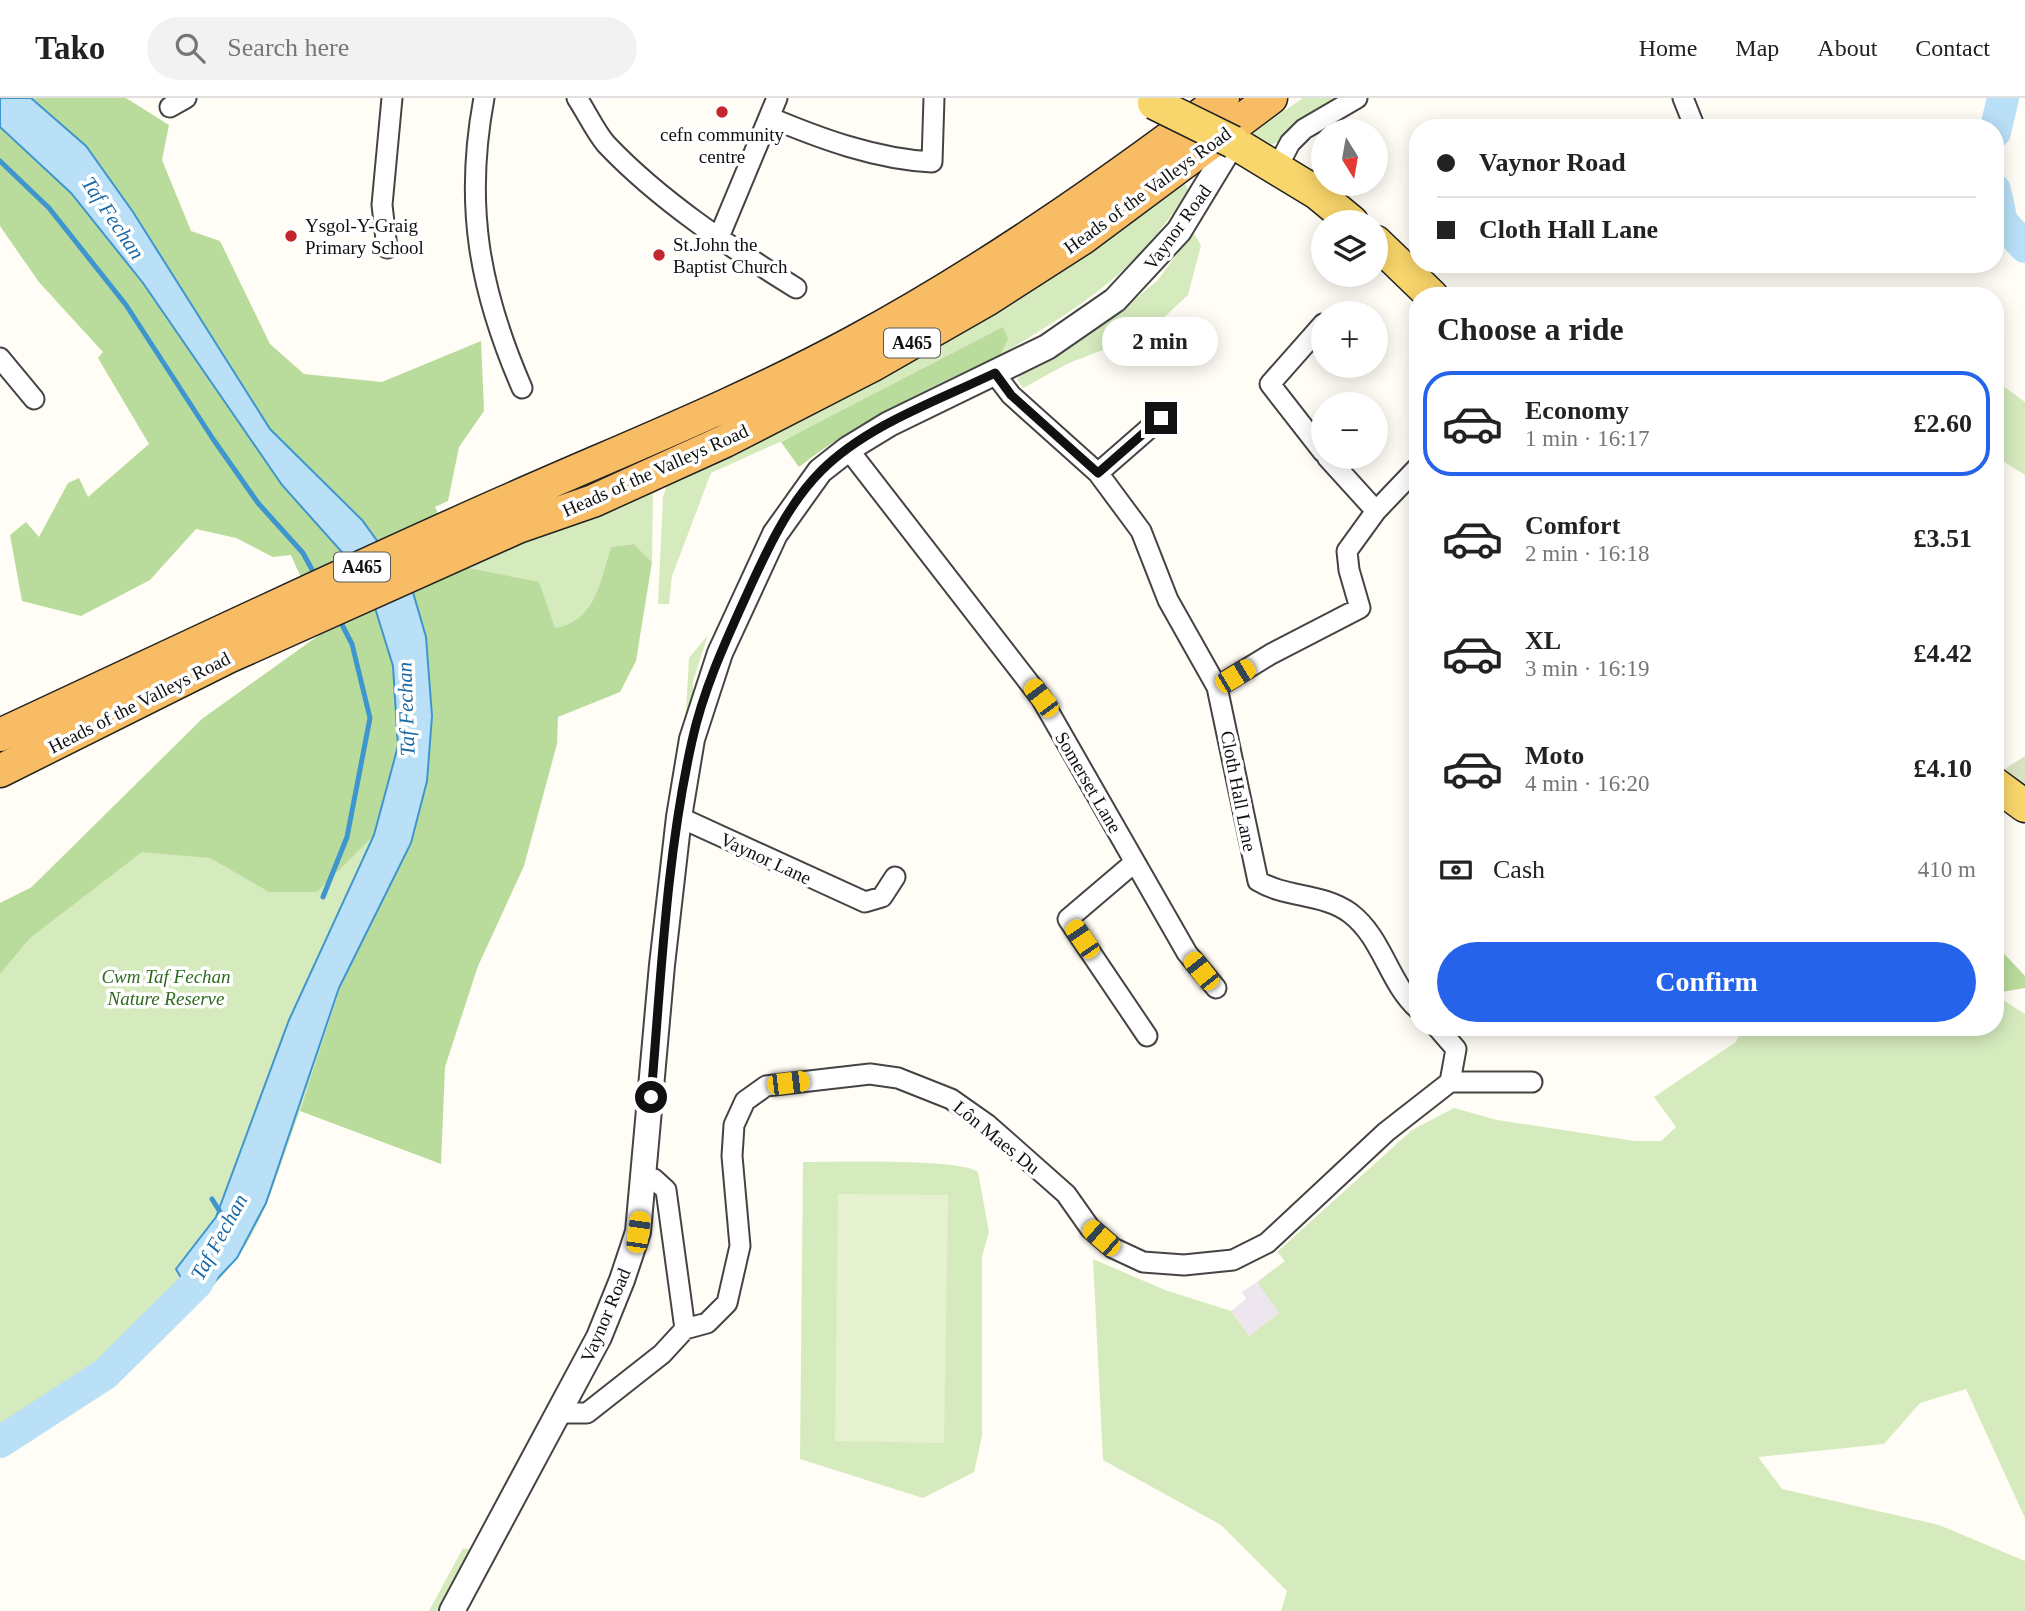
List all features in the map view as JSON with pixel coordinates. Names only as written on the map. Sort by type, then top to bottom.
[{"type":"highway","name":"Heads of the Valleys Road","points":[[0,735],[222,645],[512,514],[853,342],[1040,228],[1149,154],[1223,98]]},
{"type":"highway","name":"Heads of the Valleys Road","points":[[512,514],[593,501],[725,441],[988,299],[1148,192],[1271,98]]},
{"type":"highway","name":"Heads of the Valleys Road","points":[[0,771],[222,645]]},
{"type":"main road","points":[[1155,101],[1277,168],[1317,193],[1338,210]]},
{"type":"main road","points":[[1388,254],[1423,287]]},
{"type":"main road","points":[[2004,791],[2025,806]]},
{"type":"street","points":[[387,248],[382,205],[392,98]]},
{"type":"street","points":[[484,98],[475,168],[475,226],[487,297],[522,388]]},
{"type":"street","points":[[578,98],[604,142],[640,176],[719,237],[796,288]]},
{"type":"street","points":[[719,237],[777,98]]},
{"type":"street","points":[[769,117],[874,154],[897,160],[932,162],[934,98]]},
{"type":"street","points":[[1277,168],[1290,143],[1304,129],[1357,98]]},
{"type":"street","points":[[1683,98],[1691,119]]},
{"type":"street","name":"Vaynor Road","points":[[452,1611],[599,1337],[638,1232],[662,965],[679,817],[692,739],[716,664],[775,534],[820,471],[848,449],[889,424],[1047,347],[1086,323],[1132,284],[1179,231],[1233,145]]},
{"type":"street","points":[[1311,338],[1270,384],[1311,437]]},
{"type":"street","points":[[0,359],[34,399]]},
{"type":"street","name":"Cloth Hall Lane","points":[[995,373],[1011,395],[1098,473],[1141,531],[1168,600],[1217,687],[1258,881],[1267,886],[1313,896],[1350,913],[1367,929],[1402,995],[1409,1001]]},
{"type":"street","points":[[1098,473],[1161,418]]},
{"type":"street","name":"Somerset Lane","points":[[848,449],[1041,698],[1187,953],[1216,988]]},
{"type":"street","points":[[1338,469],[1377,511]]},
{"type":"street","points":[[1217,687],[1271,654],[1360,608],[1349,570],[1347,551],[1377,511],[1409,477]]},
{"type":"street","name":"Vaynor Lane","points":[[679,817],[853,899],[865,902],[882,897],[895,877]]},
{"type":"street","points":[[1135,862],[1069,919],[1147,1036]]},
{"type":"street","points":[[1445,1036],[1456,1049],[1450,1082],[1532,1082]]},
{"type":"street","name":"Lôn Maes Du","points":[[559,1413],[587,1413],[662,1354],[685,1329],[707,1323],[727,1303],[740,1245],[732,1156],[734,1125],[746,1101],[766,1086],[870,1074],[898,1078],[951,1099],[988,1125],[1066,1194],[1090,1228],[1113,1248],[1143,1262],[1184,1265],[1233,1260],[1267,1243],[1386,1132],[1450,1082]]},
{"type":"street","points":[[645,1177],[654,1179],[666,1190],[685,1329]]},
{"type":"shaded area","points":[[1257,1282],[1280,1312],[1249,1336],[1231,1311],[1246,1299],[1242,1292]]},
{"type":"green space","name":"Cwm Taf Fechan Nature Reserve","points":[[0,98],[31,98],[426,637],[350,950],[313,1073],[262,1215],[236,1259],[211,1289],[156,1343],[96,1391],[0,1454],[0,918],[202,719],[325,631],[291,555],[98,358],[103,352],[39,282],[0,226]]},
{"type":"green space","points":[[0,98],[126,98],[169,125],[162,160],[191,231],[220,241],[270,344],[304,374],[382,382],[481,341],[484,411],[459,447],[448,501],[435,507],[463,567],[539,582],[555,628],[569,624],[588,608],[599,586],[611,547],[634,544],[652,562],[636,661],[620,692],[558,717],[557,744],[524,866],[478,966],[445,1067],[441,1164],[300,1111],[340,988],[411,843],[427,781],[432,716],[426,637],[376,610],[393,666],[398,746],[374,835],[317,892],[269,892],[210,858],[142,852],[30,938],[0,974],[0,903],[32,887],[202,719],[325,631],[291,555],[273,557],[236,538],[196,529],[150,580],[81,616],[22,601],[10,535],[26,522],[39,537],[68,483],[79,478],[88,497],[149,444],[98,358],[103,352],[39,282],[0,226]]},
{"type":"green space","points":[[1303,98],[1335,98],[1288,130],[1280,141],[1271,145],[1262,142],[1252,133]]},
{"type":"green space","points":[[1185,184],[1188,189],[1169,218],[1128,265],[1082,303],[1029,338],[1000,355],[1007,339],[711,473],[672,576],[669,604],[658,604],[663,497],[667,485],[653,494],[652,562],[634,544],[611,547],[599,586],[588,609],[569,624],[555,628],[463,567],[748,442],[915,359],[1019,298]]},
{"type":"green space","points":[[1193,232],[1201,245],[1188,295],[1147,333],[1069,363],[1023,388],[1017,379],[1022,373],[1116,315],[1158,280]]},
{"type":"green space","points":[[1003,327],[1008,339],[1000,355],[871,419],[799,467],[781,442]]},
{"type":"green space","points":[[2004,387],[2025,402],[2025,475],[2004,462]]},
{"type":"green space","points":[[708,635],[693,681],[693,705],[685,728],[689,658]]},
{"type":"green space","points":[[2025,756],[2025,792],[2004,775],[2004,769]]},
{"type":"green space","points":[[2004,954],[2025,976],[2025,988],[2004,992]]},
{"type":"green space","points":[[2004,1001],[2025,1014],[2025,1518],[1966,1389],[1920,1403],[1884,1444],[1758,1457],[1782,1489],[1939,1525],[2025,1561],[2025,1611],[1281,1611],[1287,1591],[1221,1525],[1103,1460],[1093,1259],[1165,1290],[1231,1311],[1249,1336],[1279,1313],[1257,1282],[1285,1261],[1277,1252],[1412,1130],[1454,1108],[1497,1120],[1635,1141],[1661,1141],[1676,1127],[1654,1097],[1736,1042],[1739,1036],[2004,1036]]},
{"type":"green space","points":[[803,1162],[923,1163],[967,1168],[978,1172],[989,1232],[982,1256],[982,1436],[974,1472],[923,1498],[800,1459]]},
{"type":"green space","points":[[838,1194],[948,1195],[944,1443],[835,1441]]},
{"type":"green space","points":[[463,1548],[471,1550],[440,1611],[429,1611]]},
{"type":"water","points":[[0,98],[31,98],[86,146],[133,212],[270,429],[362,520],[412,589],[426,637],[432,716],[427,781],[411,843],[339,988],[266,1203],[237,1258],[195,1302],[176,1269],[216,1217],[289,1020],[374,835],[398,746],[393,666],[366,579],[282,485],[143,283],[71,193],[0,127]]},
{"type":"waterway","points":[[1998,119],[2003,98]]},
{"type":"waterway","points":[[0,161],[49,208],[126,305],[213,439],[258,503],[303,553],[316,577]]},
{"type":"waterway","points":[[2004,224],[2025,247]]},
{"type":"waterway","points":[[323,897],[347,837],[370,718],[352,644],[339,619]]},
{"type":"waterway","points":[[212,1199],[222,1215]]},
{"type":"waterway","name":"Taf Fechan","points":[[0,1442],[105,1374],[197,1283],[211,1255]]},
{"type":"place","name":"cefn community centre","points":[[722,112]]},
{"type":"place","name":"Ysgol-Y-Graig Primary School","points":[[291,236]]},
{"type":"place","name":"St.John the Baptist Church","points":[[659,255]]},
{"type":"route","points":[[651,1097],[662,965],[679,817],[692,739],[720,653],[775,534],[798,500],[820,471],[861,440],[995,373],[1011,395],[1098,473],[1161,418]]}]
